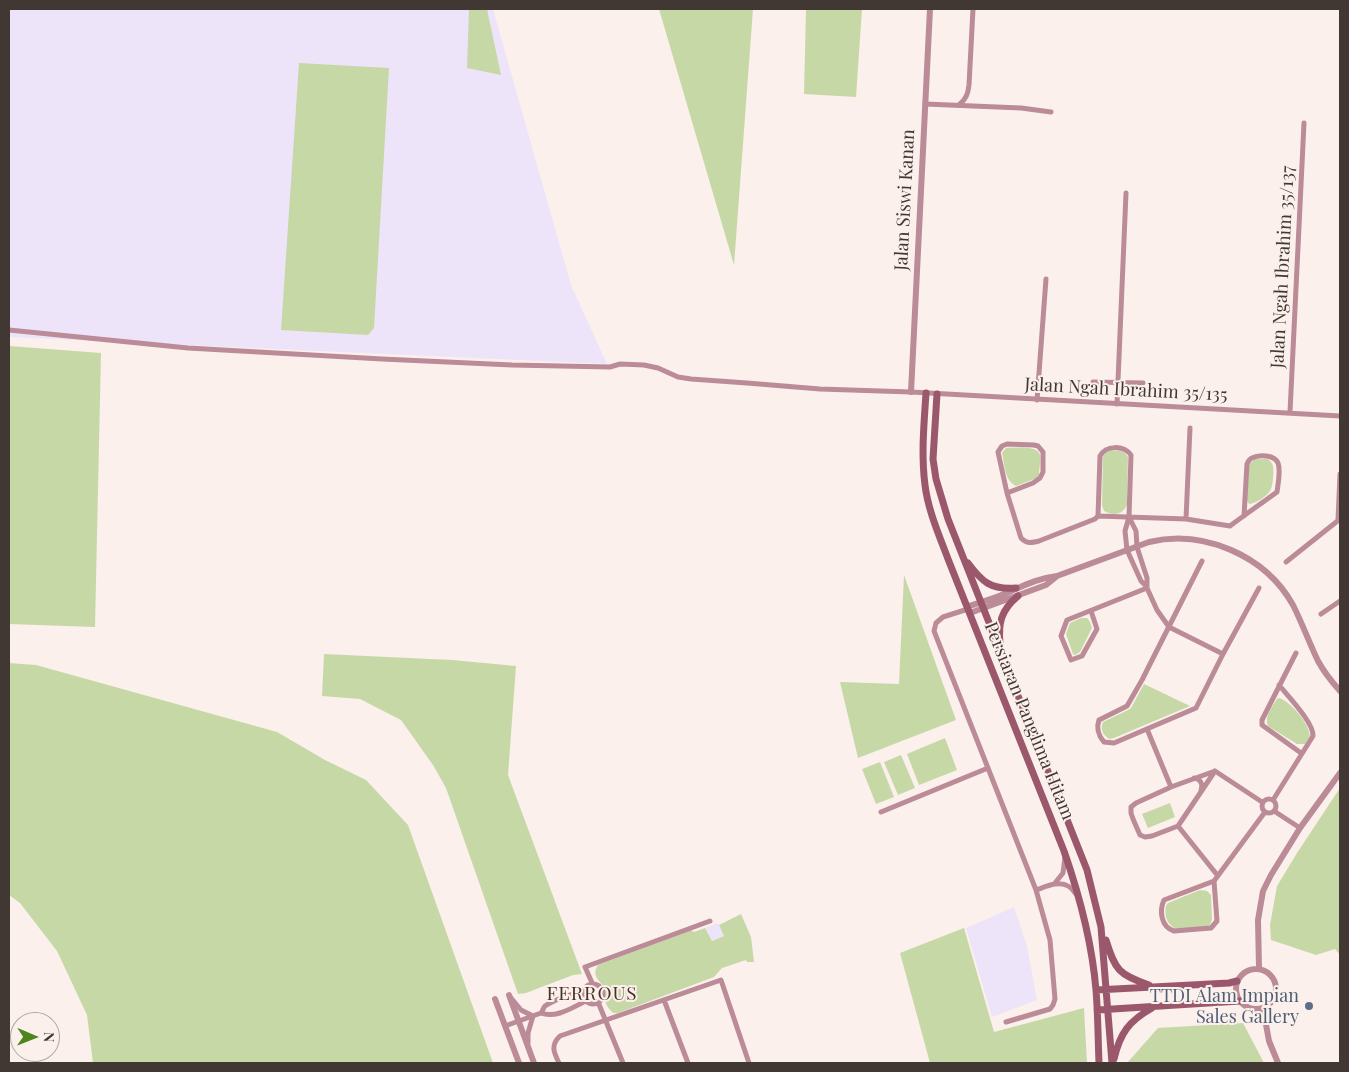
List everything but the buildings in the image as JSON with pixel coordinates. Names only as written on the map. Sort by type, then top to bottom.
[{"type":"main road","name":"Persiaran Panglima Hitam","points":[[926,393],[923,461],[925,487],[933,518],[1064,851],[1080,899],[1090,943],[1096,990],[1099,1063]]},
{"type":"main road","name":"Persiaran Panglima Hitam","points":[[937,394],[933,459],[936,479],[948,519],[1087,870],[1102,927],[1108,1009]]},
{"type":"main road","points":[[962,554],[978,576],[988,584],[998,588],[1016,588]]},
{"type":"main road","points":[[1001,654],[999,629],[1004,611],[1011,601],[1018,596]]},
{"type":"main road","points":[[1102,927],[1112,959],[1118,970],[1131,979],[1154,987]]},
{"type":"main road","points":[[1096,990],[1237,981]]},
{"type":"main road","points":[[1097,1010],[1240,1001]]},
{"type":"main road","points":[[1112,1063],[1117,1044],[1124,1030],[1131,1022],[1154,1006]]},
{"type":"main road","points":[[1108,1009],[1112,1063]]},
{"type":"street","name":"Jalan Siswi Kanan","points":[[911,392],[930,9]]},
{"type":"street","points":[[958,105],[964,101],[969,85],[973,9]]},
{"type":"street","points":[[925,104],[1022,108],[1051,112]]},
{"type":"street","name":"Jalan Ngah Ibrahim 35/137","points":[[1290,412],[1304,123]]},
{"type":"street","points":[[1117,404],[1126,193]]},
{"type":"street","points":[[1037,400],[1046,279]]},
{"type":"street","name":"Jalan Ngah Ibrahim 35/135","points":[[9,330],[188,348],[382,359],[610,368],[620,364],[658,368],[678,377],[691,379],[820,389],[911,392],[1340,416]]},
{"type":"street","points":[[1093,382],[1143,383]]},
{"type":"street","points":[[1186,519],[1190,428]]},
{"type":"street","points":[[1007,493],[1033,483],[1040,478],[1043,472],[1044,457],[1043,452],[1038,446],[1007,444],[1002,446],[998,452],[1007,493],[1021,538],[1026,542],[1039,541],[1098,516],[1186,519],[1230,526],[1278,492],[1279,466],[1275,458],[1255,456],[1247,464],[1244,516]]},
{"type":"street","points":[[1098,516],[1100,456],[1102,451],[1107,448],[1122,448],[1131,455],[1129,517],[1125,531],[1127,550],[1141,581],[1169,627],[1223,654]]},
{"type":"street","points":[[1286,562],[1340,521],[1340,474]]},
{"type":"street","points":[[1129,517],[1136,531],[1137,546],[1147,578],[1146,587]]},
{"type":"street","points":[[1006,1022],[1050,1009],[1053,1005],[1055,999],[1050,940],[1036,890],[934,631],[936,623],[943,617],[982,605],[1044,577],[1057,576],[1137,546],[1163,539],[1184,538],[1206,541],[1228,548],[1245,557],[1277,583],[1292,604],[1319,662],[1328,677],[1340,691]]},
{"type":"street","points":[[1202,561],[1127,706],[1098,720],[1099,734],[1104,742],[1114,743],[1196,708],[1259,588]]},
{"type":"street","points":[[982,605],[1018,596],[1046,585],[1057,576]]},
{"type":"street","points":[[1090,611],[1096,629],[1082,656],[1071,660],[1061,636],[1067,620],[1146,587]]},
{"type":"street","points":[[1321,614],[1340,601]]},
{"type":"street","points":[[1296,653],[1263,716],[1262,725],[1301,753]]},
{"type":"street","points":[[1273,800],[1301,753],[1314,736],[1314,731],[1309,722],[1279,685]]},
{"type":"street","points":[[1147,729],[1171,787]]},
{"type":"street","points":[[881,812],[988,768]]},
{"type":"street","points":[[1215,771],[1262,802]]},
{"type":"street","points":[[1215,771],[1178,826],[1152,836],[1143,837],[1138,832],[1131,813],[1131,807],[1136,802],[1193,778],[1215,771]]},
{"type":"street","points":[[1260,968],[1258,920],[1263,891],[1300,828],[1340,773]]},
{"type":"street","points":[[1193,778],[1198,778],[1201,781],[1201,792]]},
{"type":"street","points":[[1262,802],[1266,799],[1273,800]]},
{"type":"street","points":[[1273,800],[1276,806],[1274,811]]},
{"type":"street","points":[[1262,802],[1262,809],[1265,812]]},
{"type":"street","points":[[1274,811],[1300,828]]},
{"type":"street","points":[[1265,812],[1274,811]]},
{"type":"street","points":[[1178,826],[1216,879],[1217,922],[1211,928],[1170,930],[1165,925],[1162,916],[1161,907],[1164,900],[1216,879],[1265,812]]},
{"type":"street","points":[[1036,890],[1055,883],[1064,873],[1064,851]]},
{"type":"street","points":[[1055,883],[1069,886],[1080,899]]},
{"type":"street","points":[[593,984],[587,986],[584,997],[586,1001],[593,1004],[602,997],[602,991],[593,984],[585,968],[710,922]]},
{"type":"street","points":[[1252,968],[1266,970],[1275,981],[1276,995],[1263,1008],[1250,1008],[1244,1005],[1237,995],[1237,981],[1241,975],[1252,968]]},
{"type":"street","points":[[559,1063],[553,1047],[555,1040],[560,1036],[721,980],[749,1063]]},
{"type":"street","points":[[505,1026],[541,1013],[544,1007],[584,992]]},
{"type":"street","points":[[509,995],[521,1010],[533,1016]]},
{"type":"street","points":[[509,995],[534,1063]]},
{"type":"street","points":[[495,999],[519,1063]]},
{"type":"street","points":[[664,1000],[688,1063]]},
{"type":"street","points":[[541,1013],[548,1016],[563,1012],[586,1001]]},
{"type":"street","points":[[598,1002],[623,1063]]},
{"type":"street","points":[[1263,1008],[1269,1041],[1278,1063]]},
{"type":"street","points":[[528,1047],[528,1033],[533,1016]]},
{"type":"shaded area","points":[[9,9],[493,9],[571,285],[607,364],[9,337]]},
{"type":"shaded area","points":[[1014,907],[1027,946],[1037,1000],[992,1017],[966,928]]},
{"type":"shaded area","points":[[718,923],[724,936],[712,941],[705,928]]},
{"type":"green space","points":[[469,9],[487,9],[501,75],[467,68]]},
{"type":"green space","points":[[659,9],[753,9],[734,265]]},
{"type":"green space","points":[[806,9],[862,9],[856,97],[804,94]]},
{"type":"green space","points":[[299,63],[389,68],[374,328],[368,335],[281,330]]},
{"type":"green space","points":[[9,346],[101,353],[95,627],[9,624]]},
{"type":"green space","points":[[1006,448],[1030,448],[1038,452],[1040,460],[1037,478],[1016,486],[1012,483],[1006,472],[1002,453]]},
{"type":"green space","points":[[1110,450],[1122,452],[1128,457],[1127,505],[1123,511],[1114,514],[1104,511],[1102,505],[1103,457]]},
{"type":"green space","points":[[1255,459],[1268,459],[1271,462],[1273,466],[1273,482],[1270,491],[1266,495],[1258,501],[1249,504],[1247,500],[1249,466]]},
{"type":"green space","points":[[904,575],[956,720],[858,758],[840,682],[899,684]]},
{"type":"green space","points":[[1081,618],[1087,618],[1092,628],[1080,652],[1075,655],[1066,634],[1070,623]]},
{"type":"green space","points":[[324,654],[452,660],[516,666],[508,775],[582,974],[573,975],[526,993],[518,994],[446,788],[433,765],[401,720],[360,699],[322,696]]},
{"type":"green space","points":[[9,663],[36,665],[277,732],[325,760],[366,780],[408,825],[493,1063],[93,1063],[87,1015],[57,951],[20,903],[9,895]]},
{"type":"green space","points":[[1144,684],[1190,706],[1114,738],[1108,738],[1102,730],[1103,722],[1131,708]]},
{"type":"green space","points":[[1279,698],[1288,703],[1303,719],[1310,736],[1305,744],[1297,744],[1268,726],[1269,712]]},
{"type":"green space","points":[[945,738],[957,770],[919,785],[907,754]]},
{"type":"green space","points":[[901,755],[915,788],[898,795],[884,762]]},
{"type":"green space","points":[[880,762],[894,797],[876,804],[862,769]]},
{"type":"green space","points":[[1340,788],[1340,955],[1335,949],[1316,955],[1271,940],[1270,925],[1277,886]]},
{"type":"green space","points":[[1170,803],[1175,817],[1148,828],[1142,814]]},
{"type":"green space","points":[[1200,890],[1207,891],[1211,895],[1212,919],[1210,925],[1206,927],[1176,929],[1173,927],[1168,922],[1165,913],[1168,903]]},
{"type":"green space","points":[[741,914],[751,937],[754,962],[747,962],[746,960],[722,968],[714,977],[618,1013],[613,1013],[606,1005],[604,987],[597,979],[595,973],[598,965],[691,930],[694,932],[705,928],[712,941],[724,936],[719,925]]},
{"type":"green space","points":[[964,928],[994,1032],[1084,1008],[1087,1063],[930,1063],[900,953]]},
{"type":"green space","points":[[1243,1023],[1264,1063],[1127,1063],[1158,1028]]},
{"type":"place","name":"TTDI Alam Impian Sales Gallery","points":[[1309,1006]]},
{"type":"district","name":"FERROUS","points":[[592,994]]}]
